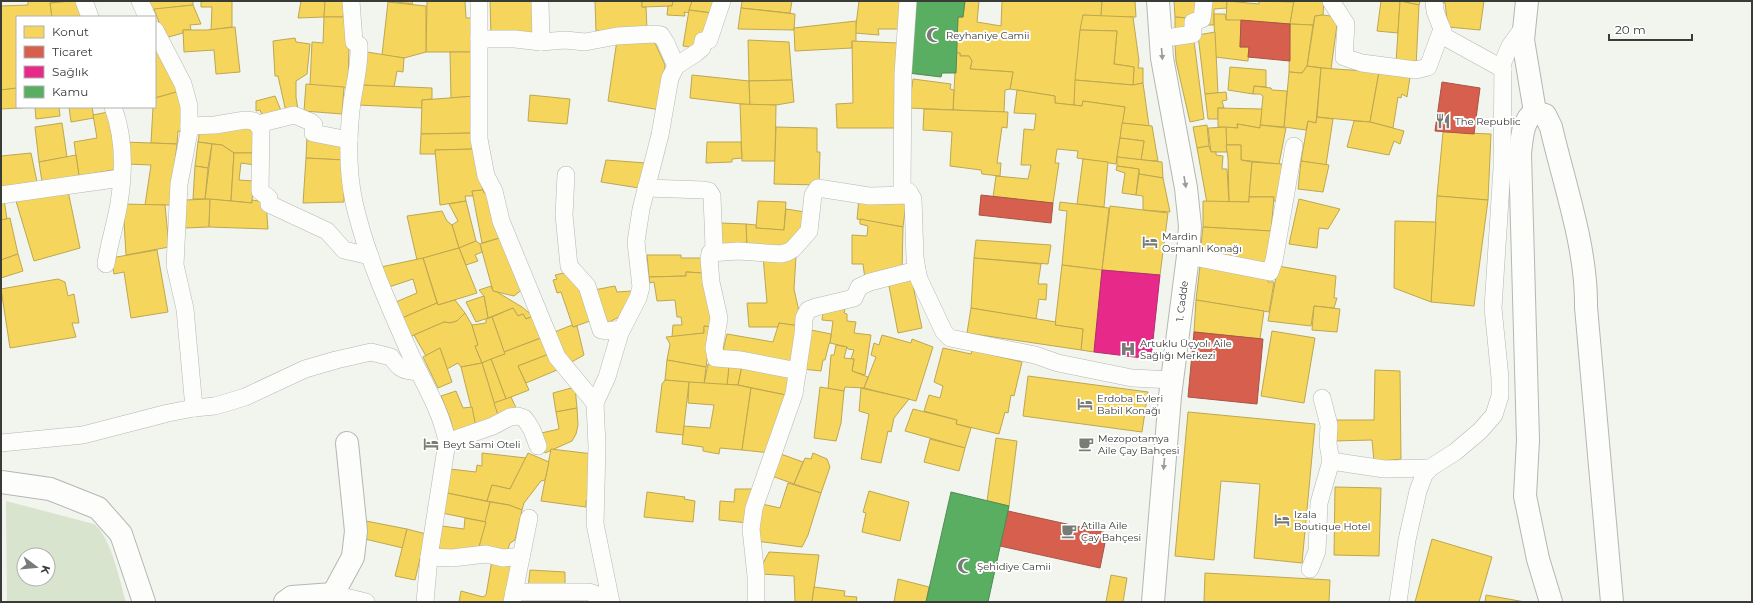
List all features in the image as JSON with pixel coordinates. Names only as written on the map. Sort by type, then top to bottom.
[{"type":"street","points":[[84,1],[90,16]]},
{"type":"street","points":[[140,1],[147,16]]},
{"type":"street","points":[[351,1],[354,42],[359,45],[349,140],[350,183],[354,203],[370,256],[444,428],[447,442],[429,557],[425,602]]},
{"type":"street","points":[[479,1],[479,139],[486,176],[494,191],[501,220],[557,357],[595,403]]},
{"type":"street","points":[[540,1],[541,42]]},
{"type":"street","points":[[612,602],[595,524],[597,446],[595,403],[606,377],[622,329],[638,298],[641,287],[636,242],[646,188],[660,136],[669,84],[676,66],[702,48],[703,41],[709,40],[722,1]]},
{"type":"street","points":[[908,1],[903,74],[902,188],[913,199],[914,258],[919,278],[944,332],[950,338],[1035,355],[1058,363],[1132,378],[1172,380]]},
{"type":"street","name":"1. Cadde","points":[[1153,602],[1172,380],[1188,256],[1190,226],[1186,188],[1162,58],[1158,1]]},
{"type":"street","points":[[1172,37],[1193,34],[1193,22],[1202,19],[1204,1]]},
{"type":"street","points":[[1331,1],[1346,24],[1344,57],[1362,63],[1416,70],[1428,67],[1442,29]]},
{"type":"street","points":[[1434,1],[1435,12],[1445,37],[1503,68]]},
{"type":"street","points":[[1527,1],[1523,28],[1523,40],[1535,112]]},
{"type":"street","points":[[1398,602],[1407,540],[1418,492],[1424,475],[1430,468],[1455,452],[1480,431],[1494,415],[1500,396],[1500,378],[1493,308],[1502,168],[1503,62],[1510,46],[1523,28]]},
{"type":"street","points":[[156,32],[183,84],[189,106],[189,132],[179,184],[175,265],[185,309],[194,408]]},
{"type":"street","points":[[479,39],[515,39],[541,42],[564,40],[585,42],[617,36],[654,34],[660,35],[663,39],[676,66]]},
{"type":"street","points":[[106,264],[119,203],[121,178],[121,140],[113,108]]},
{"type":"street","points":[[1535,112],[1531,114],[1524,126],[1520,153],[1528,440],[1525,496],[1538,559],[1551,602]]},
{"type":"street","points":[[1535,112],[1545,115],[1551,127],[1574,218],[1586,289],[1586,307],[1612,602]]},
{"type":"street","points":[[258,124],[294,116],[311,122],[314,125],[313,133],[349,140]]},
{"type":"street","points":[[189,126],[215,125],[245,120],[254,121],[258,124],[261,130],[262,141],[260,191],[269,198],[270,204],[327,231],[344,250],[370,256]]},
{"type":"street","points":[[1188,256],[1270,272],[1274,261],[1294,146]]},
{"type":"street","points":[[566,175],[564,215],[569,266],[587,286],[601,330],[606,331],[622,329]]},
{"type":"street","points":[[1,196],[121,178]]},
{"type":"street","points":[[646,188],[710,191],[712,196],[714,247],[709,258],[711,282],[719,318],[714,348],[716,358],[741,360],[798,371]]},
{"type":"street","points":[[710,253],[738,251],[781,254],[793,249],[808,231],[813,195],[818,188],[869,196],[910,195]]},
{"type":"street","points":[[756,602],[756,576],[751,529],[754,508],[794,394],[804,318],[808,310],[816,306],[854,298],[859,287],[870,282],[917,270]]},
{"type":"street","points":[[1,443],[83,435],[194,408],[215,406],[245,397],[305,369],[371,352],[391,357],[404,371],[419,372]]},
{"type":"street","points":[[1310,569],[1317,551],[1319,503],[1331,461],[1328,444],[1329,425],[1322,398]]},
{"type":"street","points":[[447,442],[486,428],[510,417],[518,416],[524,418],[528,422],[538,446]]},
{"type":"street","points":[[333,594],[353,557],[356,531],[347,443]]},
{"type":"street","points":[[1331,461],[1384,469],[1430,468]]},
{"type":"street","points":[[1,482],[50,489],[98,508],[120,534],[144,602]]},
{"type":"street","points":[[529,518],[513,597],[589,592],[598,595],[599,602]]},
{"type":"street","points":[[429,557],[452,558],[486,554],[503,558],[521,556]]},
{"type":"street","points":[[285,602],[292,597],[333,594],[366,602]]},
{"type":"green space","points":[[6,501],[94,524],[100,530],[110,549],[126,602],[7,602]]},
{"type":"building: Konut","points":[[28,1],[58,1],[50,3],[52,16],[16,16],[16,88],[1,90],[1,6],[28,5]]},
{"type":"building: Konut","points":[[77,1],[82,16],[52,16],[50,3]]},
{"type":"building: Konut","points":[[146,1],[193,1],[193,5],[149,10]]},
{"type":"building: Konut","points":[[201,1],[232,1],[232,27],[211,30],[212,7],[201,7]]},
{"type":"building: Konut","points":[[301,1],[325,1],[324,17],[298,18]]},
{"type":"building: Konut","points":[[325,1],[345,1],[343,17],[324,17]]},
{"type":"building: Konut","points":[[388,1],[413,1],[412,4]]},
{"type":"building: Konut","points":[[427,1],[465,1],[466,18],[475,18],[474,52],[426,52]]},
{"type":"building: Konut","points":[[490,1],[537,1],[537,36],[491,36]]},
{"type":"building: Konut","points":[[595,1],[642,1],[642,7],[646,7],[647,29],[596,31]]},
{"type":"building: Konut","points":[[642,1],[673,1],[672,6],[642,7]]},
{"type":"building: Konut","points":[[673,1],[692,1],[689,13],[684,12],[685,16],[667,15],[668,6],[672,6]]},
{"type":"building: Konut","points":[[692,1],[716,1],[713,13],[689,10]]},
{"type":"building: Konut","points":[[742,1],[792,1],[790,13],[741,8]]},
{"type":"building: Konut","points":[[859,1],[902,1],[899,29],[878,29],[879,35],[855,33]]},
{"type":"building: Konut","points":[[965,1],[979,1],[977,22],[1001,26],[1002,1],[1102,1],[1101,17],[1083,15],[1074,105],[1055,103],[1055,96],[1010,89],[1013,72],[970,69],[972,61],[969,56],[960,56],[960,53],[956,53],[958,17],[963,17]]},
{"type":"building: Konut","points":[[1102,1],[1135,1],[1136,17],[1101,17]]},
{"type":"building: Konut","points":[[1174,1],[1199,1],[1198,19],[1175,17]]},
{"type":"building: Konut","points":[[1206,1],[1227,1],[1227,8],[1214,9],[1214,25],[1205,25]]},
{"type":"building: Konut","points":[[1227,1],[1259,4],[1259,1],[1294,2],[1290,24],[1226,20]]},
{"type":"building: Konut","points":[[1294,1],[1324,1],[1323,15],[1315,16],[1313,25],[1290,24]]},
{"type":"building: Konut","points":[[1381,1],[1400,1],[1398,33],[1377,31]]},
{"type":"building: Konut","points":[[1400,1],[1420,1],[1419,5]]},
{"type":"building: Konut","points":[[1400,1],[1419,5],[1416,67],[1396,62]]},
{"type":"building: Konut","points":[[1441,1],[1484,1],[1480,30],[1448,27],[1445,3]]},
{"type":"building: Konut","points":[[388,2],[426,6],[426,52],[404,58],[382,55]]},
{"type":"building: Konut","points":[[193,5],[201,24],[190,25],[191,30],[183,30],[183,33],[165,38],[154,9]]},
{"type":"building: Konut","points":[[741,8],[795,14],[794,30],[738,29]]},
{"type":"building: Konut","points":[[689,10],[711,13],[697,47],[695,48],[683,46]]},
{"type":"building: Konut","points":[[1214,14],[1225,14],[1226,20],[1241,20],[1240,47],[1249,47],[1248,61],[1215,57]]},
{"type":"building: Konut","points":[[1083,15],[1133,17],[1139,61],[1138,68],[1143,68],[1143,83],[1133,85],[1134,67],[1114,64],[1117,31],[1080,30]]},
{"type":"building: Konut","points":[[1323,15],[1338,17],[1331,69],[1307,66],[1315,16]]},
{"type":"building: Konut","points":[[324,17],[346,17],[346,44],[349,43],[348,88],[310,85],[312,42],[323,43]]},
{"type":"building: Konut","points":[[1175,17],[1187,18],[1188,31],[1175,31]]},
{"type":"building: Konut","points":[[856,21],[856,42],[852,41],[852,48],[795,51],[794,28]]},
{"type":"building: Konut","points":[[1290,24],[1313,25],[1307,66],[1302,73],[1289,72]]},
{"type":"building: Konut","points":[[235,27],[240,72],[216,74],[214,50],[184,52],[183,30],[207,30]]},
{"type":"building: Konut","points":[[1080,30],[1117,31],[1114,64],[1134,67],[1133,85],[1075,80]]},
{"type":"building: Konut","points":[[1215,32],[1218,93],[1205,94],[1198,35]]},
{"type":"building: Konut","points":[[295,38],[296,42],[310,44],[307,74],[296,81],[298,110],[286,112],[278,76],[275,76],[273,41]]},
{"type":"building: Konut","points":[[617,40],[652,41],[656,45],[665,65],[660,110],[608,101]]},
{"type":"building: Konut","points":[[748,40],[789,42],[792,80],[749,81]]},
{"type":"building: Konut","points":[[852,41],[898,43],[896,128],[837,128],[836,104],[853,103]]},
{"type":"building: Konut","points":[[1194,41],[1204,119],[1190,122],[1176,61],[1175,44]]},
{"type":"building: Konut","points":[[156,46],[180,91],[156,98]]},
{"type":"building: Konut","points":[[367,52],[404,58],[403,72],[397,71],[394,87],[362,85]]},
{"type":"building: Konut","points":[[450,52],[474,52],[475,96],[451,98]]},
{"type":"building: Konut","points":[[956,53],[960,53],[960,56],[969,56],[972,61],[970,69],[1013,72],[1010,89],[1005,90],[1004,112],[953,110]]},
{"type":"building: Konut","points":[[1307,66],[1321,68],[1316,123],[1308,121],[1306,130],[1284,127],[1289,72],[1302,73]]},
{"type":"building: Konut","points":[[1230,67],[1266,70],[1266,87],[1254,86],[1253,94],[1228,90]]},
{"type":"building: Konut","points":[[1321,68],[1379,72],[1370,122],[1317,117]]},
{"type":"building: Konut","points":[[1379,72],[1410,77],[1407,97],[1402,94],[1401,98],[1398,97],[1393,128],[1370,122]]},
{"type":"building: Konut","points":[[692,75],[749,81],[750,105],[690,98]]},
{"type":"building: Konut","points":[[913,79],[951,84],[950,89],[954,90],[953,110],[909,108]]},
{"type":"building: Konut","points":[[792,80],[794,102],[776,105],[750,105],[749,81]]},
{"type":"building: Konut","points":[[1075,80],[1133,85],[1143,83],[1149,126],[1122,123],[1125,107],[1083,101],[1082,106],[1074,105]]},
{"type":"building: Konut","points":[[306,84],[344,87],[342,114],[304,111]]},
{"type":"building: Konut","points":[[362,85],[432,88],[432,99],[422,100],[422,108],[358,105]]},
{"type":"building: Konut","points":[[1254,86],[1271,88],[1272,90],[1287,91],[1284,127],[1260,125],[1263,96],[1260,94],[1253,94]]},
{"type":"building: Konut","points":[[16,88],[16,108],[18,108],[1,109],[1,90]]},
{"type":"building: Konut","points":[[1017,90],[1055,96],[1055,103],[1082,106],[1083,101],[1125,107],[1116,164],[1077,158],[1078,151],[1057,149],[1055,163],[1059,163],[1053,203],[993,197],[996,176],[1028,179],[1031,165],[1021,165],[1024,129],[1034,130],[1036,114],[1014,113]]},
{"type":"building: Konut","points":[[180,91],[183,132],[178,131],[177,144],[151,143],[153,108],[156,108],[156,98]]},
{"type":"building: Konut","points":[[1226,92],[1227,100],[1222,101],[1224,108],[1218,108],[1218,119],[1208,119],[1205,94]]},
{"type":"building: Konut","points":[[530,95],[570,99],[567,124],[528,121]]},
{"type":"building: Konut","points":[[275,96],[282,113],[263,118],[260,110],[256,111],[256,101]]},
{"type":"building: Konut","points":[[475,96],[474,133],[421,134],[422,100]]},
{"type":"building: Konut","points":[[740,104],[776,105],[775,161],[742,161]]},
{"type":"building: Konut","points":[[35,108],[59,108],[60,116],[36,119]]},
{"type":"building: Konut","points":[[69,108],[92,108],[94,118],[71,122]]},
{"type":"building: Konut","points":[[1218,108],[1262,109],[1260,128],[1237,124],[1238,128],[1218,127]]},
{"type":"building: Konut","points":[[924,109],[1008,112],[1007,128],[1002,127],[997,163],[1001,163],[1000,176],[982,174],[981,170],[950,166],[952,132],[923,130]]},
{"type":"building: Konut","points":[[108,112],[118,169],[79,176],[74,142],[97,138],[93,115]]},
{"type":"building: Konut","points":[[1317,117],[1333,119],[1326,165],[1301,161],[1308,121],[1316,123]]},
{"type":"building: Konut","points":[[1354,121],[1370,122],[1404,131],[1400,144],[1394,141],[1389,155],[1347,147]]},
{"type":"building: Konut","points":[[62,123],[67,157],[39,162],[35,127]]},
{"type":"building: Konut","points":[[1122,123],[1152,126],[1158,161],[1141,160],[1144,141],[1120,138]]},
{"type":"building: Konut","points":[[1237,124],[1260,128],[1260,125],[1286,128],[1279,164],[1241,160],[1241,145],[1226,145],[1226,127],[1238,128]]},
{"type":"building: Konut","points":[[1207,125],[1209,146],[1197,148],[1193,127]]},
{"type":"building: Konut","points":[[252,127],[256,139],[255,153],[234,153],[222,145],[198,142],[200,130]]},
{"type":"building: Konut","points":[[776,127],[817,128],[817,152],[820,152],[819,185],[774,184]]},
{"type":"building: Konut","points":[[1226,127],[1227,152],[1211,152],[1208,128]]},
{"type":"building: Konut","points":[[1443,132],[1491,134],[1488,200],[1437,196]]},
{"type":"building: Konut","points":[[474,133],[476,149],[435,150],[436,154],[420,154],[421,134]]},
{"type":"building: Konut","points":[[307,136],[345,144],[344,160],[306,158]]},
{"type":"building: Konut","points":[[1120,138],[1144,141],[1141,160],[1117,157]]},
{"type":"building: Konut","points":[[125,142],[177,144],[170,205],[145,205],[151,165],[126,164]]},
{"type":"building: Konut","points":[[198,142],[212,144],[208,168],[195,166]]},
{"type":"building: Konut","points":[[707,142],[741,142],[742,158],[732,159],[732,162],[706,163]]},
{"type":"building: Konut","points":[[212,144],[222,145],[234,153],[231,201],[205,199]]},
{"type":"building: Konut","points":[[1226,145],[1241,145],[1241,160],[1252,162],[1249,202],[1229,202],[1228,158]]},
{"type":"building: Konut","points":[[1209,146],[1211,152],[1216,152],[1216,155],[1223,156],[1222,169],[1227,169],[1229,202],[1207,203],[1197,148]]},
{"type":"building: Konut","points":[[476,149],[483,190],[472,191],[473,196],[465,196],[466,201],[440,205],[435,150]]},
{"type":"building: Konut","points":[[31,153],[37,182],[1,188],[1,156]]},
{"type":"building: Konut","points":[[234,153],[255,153],[255,165],[241,163],[239,180],[253,181],[252,203],[231,201]]},
{"type":"building: Konut","points":[[76,155],[79,176],[42,182],[39,162]]},
{"type":"building: Konut","points":[[1117,157],[1162,162],[1163,178],[1139,174],[1139,169],[1117,166]]},
{"type":"building: Konut","points":[[306,158],[344,160],[344,202],[303,203]]},
{"type":"building: Konut","points":[[1083,159],[1108,162],[1104,207],[1077,204]]},
{"type":"building: Konut","points":[[606,160],[646,163],[639,188],[601,182]]},
{"type":"building: Konut","points":[[1301,161],[1329,165],[1323,192],[1298,189]]},
{"type":"building: Konut","points":[[1252,162],[1282,164],[1280,201],[1273,201],[1274,197],[1249,197]]},
{"type":"building: Konut","points":[[195,166],[208,168],[205,199],[193,199]]},
{"type":"building: Konut","points":[[1117,166],[1139,169],[1136,195],[1122,193],[1125,173],[1116,170]]},
{"type":"building: Konut","points":[[1139,174],[1163,178],[1170,212],[1143,210],[1143,196],[1136,195]]},
{"type":"building: Konut","points":[[483,190],[484,193],[489,191],[503,237],[482,243],[472,191]]},
{"type":"building: Konut","points":[[68,191],[80,248],[34,261],[16,201]]},
{"type":"building: Konut","points":[[1437,196],[1488,200],[1474,306],[1431,302]]},
{"type":"building: Konut","points":[[1249,197],[1274,197],[1271,231],[1203,227],[1203,201],[1249,202]]},
{"type":"building: Konut","points":[[859,198],[906,204],[903,227],[857,219]]},
{"type":"building: Konut","points":[[210,199],[209,227],[185,228],[185,200]]},
{"type":"building: Konut","points":[[210,199],[252,203],[252,200],[266,202],[268,229],[209,227]]},
{"type":"building: Konut","points":[[1299,199],[1340,209],[1328,229],[1319,228],[1317,248],[1289,244]]},
{"type":"building: Konut","points":[[1,200],[4,200],[7,219],[1,220]]},
{"type":"building: Konut","points":[[466,201],[476,241],[459,248],[452,225],[458,221],[449,204]]},
{"type":"building: Konut","points":[[758,201],[786,202],[784,230],[756,228]]},
{"type":"building: Konut","points":[[1060,202],[1109,208],[1102,270],[1062,265],[1067,211],[1059,210]]},
{"type":"building: Konut","points":[[123,204],[165,205],[169,247],[126,255]]},
{"type":"building: Konut","points":[[1110,206],[1168,213],[1160,275],[1102,270]]},
{"type":"building: Konut","points":[[786,209],[805,212],[804,231],[783,251],[747,249],[746,224],[756,225],[756,228],[784,230]]},
{"type":"building: Konut","points":[[442,211],[447,221],[452,225],[459,248],[417,260],[407,216]]},
{"type":"building: Konut","points":[[10,218],[18,254],[1,260],[1,220]]},
{"type":"building: Konut","points":[[860,219],[903,227],[902,270],[865,279],[863,264],[852,264],[852,235],[867,236],[868,226],[860,224]]},
{"type":"building: Konut","points":[[1395,221],[1436,222],[1431,302],[1394,288]]},
{"type":"building: Konut","points":[[721,223],[746,224],[747,249],[721,248]]},
{"type":"building: Konut","points":[[1203,227],[1271,231],[1266,266],[1200,253]]},
{"type":"building: Konut","points":[[503,237],[524,288],[514,296],[493,291],[480,244]]},
{"type":"building: Konut","points":[[976,240],[1051,245],[1048,264],[974,258]]},
{"type":"building: Konut","points":[[476,241],[480,244],[482,252],[475,255],[478,261],[466,265],[459,248]]},
{"type":"building: Konut","points":[[459,248],[477,293],[438,305],[423,258]]},
{"type":"building: Konut","points":[[157,250],[168,312],[131,318],[124,272],[114,274],[111,258]]},
{"type":"building: Konut","points":[[18,254],[23,271],[1,278],[1,260]]},
{"type":"building: Konut","points":[[647,255],[681,255],[681,258],[703,258],[703,273],[686,272],[686,276],[649,277]]},
{"type":"building: Konut","points":[[763,256],[796,256],[794,289],[800,316],[799,326],[779,323],[778,327],[749,327],[747,303],[767,303]]},
{"type":"building: Konut","points":[[423,258],[437,303],[402,318],[396,302],[417,293],[413,279],[389,287],[381,267]]},
{"type":"building: Konut","points":[[974,258],[1041,264],[1038,284],[1047,284],[1046,300],[1039,299],[1036,319],[971,308]]},
{"type":"building: Konut","points":[[1062,265],[1102,270],[1094,352],[1081,350],[1083,329],[1055,325]]},
{"type":"building: Konut","points":[[1200,266],[1269,278],[1268,282],[1274,282],[1269,312],[1196,300]]},
{"type":"building: Konut","points":[[1278,266],[1336,276],[1334,298],[1337,298],[1334,308],[1314,306],[1311,326],[1268,321]]},
{"type":"building: Konut","points":[[568,272],[583,288],[593,320],[573,327],[561,292],[557,293],[553,280],[557,279],[555,275]]},
{"type":"building: Konut","points":[[686,272],[703,273],[712,327],[704,326],[704,333],[672,337],[673,325],[682,325],[681,317],[677,317],[675,300],[657,301],[654,282],[650,283],[649,277],[686,276]]},
{"type":"building: Konut","points":[[911,276],[922,328],[898,333],[888,281]]},
{"type":"building: Konut","points":[[58,279],[65,282],[68,296],[74,294],[79,323],[72,323],[76,337],[10,348],[1,289]]},
{"type":"building: Konut","points":[[491,286],[493,291],[522,307],[533,316],[526,319],[523,314],[518,316],[513,308],[488,318],[484,296],[479,290]]},
{"type":"building: Konut","points":[[615,286],[617,292],[632,291],[627,309],[619,317],[605,324],[594,290]]},
{"type":"building: Konut","points":[[484,296],[488,318],[476,322],[466,302]]},
{"type":"building: Konut","points":[[455,300],[465,313],[457,321],[450,323],[444,322],[410,337],[402,318],[437,303],[438,305]]},
{"type":"building: Konut","points":[[1196,300],[1264,311],[1260,339],[1194,332]]},
{"type":"building: Konut","points":[[846,306],[844,313],[847,314],[847,321],[856,322],[854,333],[871,335],[865,375],[852,371],[854,359],[851,359],[854,350],[830,343],[833,321],[822,320],[823,311]]},
{"type":"building: Konut","points":[[1314,306],[1340,309],[1337,332],[1312,330]]},
{"type":"building: Konut","points":[[513,308],[518,316],[523,314],[526,319],[533,316],[543,337],[504,352],[492,317]]},
{"type":"building: Konut","points":[[971,308],[1056,322],[1055,325],[1083,329],[1081,350],[967,333]]},
{"type":"building: Konut","points":[[465,313],[472,325],[478,345],[475,346],[482,363],[461,367],[458,363],[447,369],[440,348],[426,356],[414,335],[444,322],[450,323],[457,321]]},
{"type":"building: Konut","points":[[492,317],[505,354],[482,363],[475,346],[478,345],[472,325],[486,323],[486,319]]},
{"type":"building: Konut","points":[[779,323],[799,326],[789,368],[722,354],[727,334],[773,342]]},
{"type":"building: Konut","points":[[572,325],[573,327],[577,326],[584,355],[568,364],[552,333]]},
{"type":"building: Konut","points":[[704,326],[712,327],[706,367],[667,360],[670,344],[666,337],[704,333]]},
{"type":"building: Konut","points":[[811,330],[831,334],[830,343],[825,360],[823,360],[821,371],[802,369]]},
{"type":"building: Konut","points":[[1272,331],[1315,338],[1304,403],[1261,396]]},
{"type":"building: Konut","points":[[882,335],[911,343],[912,339],[933,347],[916,401],[864,388],[876,357],[871,355],[874,343],[879,345]]},
{"type":"building: Konut","points":[[541,338],[549,354],[518,366],[529,390],[506,399],[491,359],[505,354],[504,352]]},
{"type":"building: Konut","points":[[836,345],[847,347],[844,358],[854,359],[852,371],[868,377],[864,388],[845,387],[844,391],[828,389],[831,355],[834,355]]},
{"type":"building: Konut","points":[[440,348],[452,382],[438,388],[423,357]]},
{"type":"building: Konut","points":[[943,348],[971,354],[972,350],[1022,362],[1014,396],[1011,395],[1008,413],[1005,412],[999,434],[956,424],[957,420],[924,411],[929,395],[940,398],[943,386],[934,382]]},
{"type":"building: Konut","points":[[549,354],[557,370],[526,383],[518,366]]},
{"type":"building: Konut","points":[[491,359],[506,399],[494,403],[482,363]]},
{"type":"building: Konut","points":[[667,360],[706,367],[704,384],[665,380]]},
{"type":"building: Konut","points":[[482,363],[499,418],[476,427],[461,367]]},
{"type":"building: Konut","points":[[729,363],[742,366],[738,385],[727,385]]},
{"type":"building: Konut","points":[[708,364],[729,366],[727,385],[704,384]]},
{"type":"building: Konut","points":[[742,366],[791,377],[786,395],[738,385]]},
{"type":"building: Konut","points":[[1375,370],[1400,371],[1401,459],[1374,462],[1372,440],[1333,441],[1335,420],[1374,420]]},
{"type":"building: Konut","name":"Erdoba Evleri Babil Konağı","points":[[1028,376],[1148,392],[1142,432],[1023,416]]},
{"type":"building: Konut","points":[[665,380],[689,382],[683,435],[656,432],[662,384]]},
{"type":"building: Konut","points":[[689,382],[738,385],[751,388],[742,450],[720,448],[719,454],[703,451],[703,447],[682,444],[684,426],[710,428],[714,405],[688,403]]},
{"type":"building: Konut","points":[[575,387],[577,408],[556,412],[553,393]]},
{"type":"building: Konut","points":[[820,387],[844,391],[841,423],[836,441],[814,438]]},
{"type":"building: Konut","points":[[751,388],[786,395],[771,453],[742,450]]},
{"type":"building: Konut","points":[[861,388],[909,399],[894,418],[891,432],[888,431],[881,463],[861,459],[869,414],[859,411]]},
{"type":"building: Konut","points":[[456,391],[463,408],[472,407],[476,427],[454,435],[451,421],[441,396]]},
{"type":"building: Konut","points":[[511,397],[517,410],[499,418],[494,403]]},
{"type":"building: Konut","points":[[577,408],[578,425],[576,434],[572,441],[545,453],[537,434],[559,429],[556,412]]},
{"type":"building: Konut","points":[[913,409],[957,420],[956,424],[971,428],[965,448],[905,431]]},
{"type":"building: Konut","name":"Izala Boutique Hotel","points":[[1188,412],[1315,424],[1302,563],[1254,558],[1260,484],[1221,481],[1214,560],[1175,556]]},
{"type":"building: Konut","points":[[996,438],[1017,441],[1009,506],[987,501]]},
{"type":"building: Konut","points":[[930,439],[965,448],[959,471],[924,462]]},
{"type":"building: Konut","points":[[551,449],[593,454],[590,501],[586,501],[586,507],[541,501]]},
{"type":"building: Konut","points":[[482,453],[526,458],[510,489],[492,485],[487,501],[447,493],[450,469],[476,472],[477,465],[482,466]]},
{"type":"building: Konut","points":[[528,453],[549,462],[545,480],[541,481],[524,503],[522,510],[509,505],[487,501],[492,485],[510,489]]},
{"type":"building: Konut","points":[[778,453],[803,462],[794,484],[769,475]]},
{"type":"building: Konut","points":[[813,453],[827,459],[830,467],[821,493],[794,484],[805,458],[811,459]]},
{"type":"building: Konut","points":[[788,483],[821,493],[808,535],[802,547],[756,541],[762,504],[780,508]]},
{"type":"building: Konut","points":[[1335,487],[1381,488],[1379,556],[1334,555]]},
{"type":"building: Konut","points":[[735,489],[753,489],[748,523],[719,520],[720,501],[734,502]]},
{"type":"building: Konut","points":[[869,491],[909,502],[900,541],[862,532],[866,513],[863,512]]},
{"type":"building: Konut","points":[[647,492],[685,497],[684,499],[695,501],[693,522],[644,517]]},
{"type":"building: Konut","points":[[447,493],[490,502],[486,522],[442,513]]},
{"type":"building: Konut","points":[[490,502],[509,505],[522,510],[515,540],[510,543],[507,552],[478,550]]},
{"type":"building: Konut","points":[[465,518],[486,522],[478,550],[438,551],[442,526],[464,529]]},
{"type":"building: Konut","points":[[366,521],[407,529],[403,548],[365,539]]},
{"type":"building: Konut","points":[[407,529],[426,534],[415,580],[395,576]]},
{"type":"building: Konut","points":[[1432,539],[1492,557],[1479,602],[1415,602]]},
{"type":"building: Konut","points":[[769,552],[819,555],[812,602],[795,602],[794,576],[761,574],[762,565]]},
{"type":"building: Konut","points":[[492,560],[513,565],[507,602],[459,602],[461,591],[483,597],[486,595]]},
{"type":"building: Konut","points":[[530,570],[565,572],[565,587],[528,588]]},
{"type":"building: Konut","points":[[1205,573],[1330,580],[1329,602],[1204,602]]},
{"type":"building: Konut","points":[[1111,575],[1127,578],[1123,602],[1106,602]]},
{"type":"building: Konut","points":[[898,579],[929,587],[926,602],[894,602]]},
{"type":"building: Konut","points":[[814,587],[845,591],[844,596],[857,597],[856,602],[812,602]]},
{"type":"building: Konut","points":[[1486,595],[1525,602],[1485,602]]},
{"type":"building: Ticaret","points":[[1241,20],[1290,24],[1290,61],[1248,57],[1249,47],[1240,47]]},
{"type":"building: Ticaret","points":[[1442,82],[1480,88],[1474,134],[1435,131]]},
{"type":"building: Ticaret","points":[[981,195],[1053,203],[1051,223],[979,215]]},
{"type":"building: Ticaret","points":[[1194,332],[1263,339],[1257,404],[1188,397]]},
{"type":"building: Ticaret","points":[[1008,511],[1107,533],[1100,568],[1000,546]]},
{"type":"building: Sağlık","points":[[1102,270],[1160,275],[1151,359],[1094,352]]},
{"type":"building: Kamu","name":"Reyhaniye Camii","points":[[914,1],[965,1],[963,17],[958,17],[956,73],[942,73],[941,77],[908,73]]},
{"type":"building: Kamu","name":"Şehidiye Camii","points":[[951,492],[1009,506],[988,602],[926,602]]},
{"type":"place","name":"Reyhaniye Camii","points":[[934,35]]},
{"type":"place","name":"The Republic","points":[[1443,121]]},
{"type":"place","name":"Mardin Osmanlı Konağı","points":[[1150,242]]},
{"type":"place","name":"Artuklu Üçyolı Aile Sağlığı Merkezi","points":[[1128,349]]},
{"type":"place","name":"Erdoba Evleri Babil Konağı","points":[[1085,404]]},
{"type":"place","name":"Beyt Sami Oteli","points":[[431,444]]},
{"type":"place","name":"Mezopotamya Aile Çay Bahçesi","points":[[1086,444]]},
{"type":"place","name":"Izala Boutique Hotel","points":[[1282,520]]},
{"type":"place","name":"Atilla Aile Çay Bahçesi","points":[[1069,531]]},
{"type":"place","name":"Şehidiye Camii","points":[[965,566]]}]
